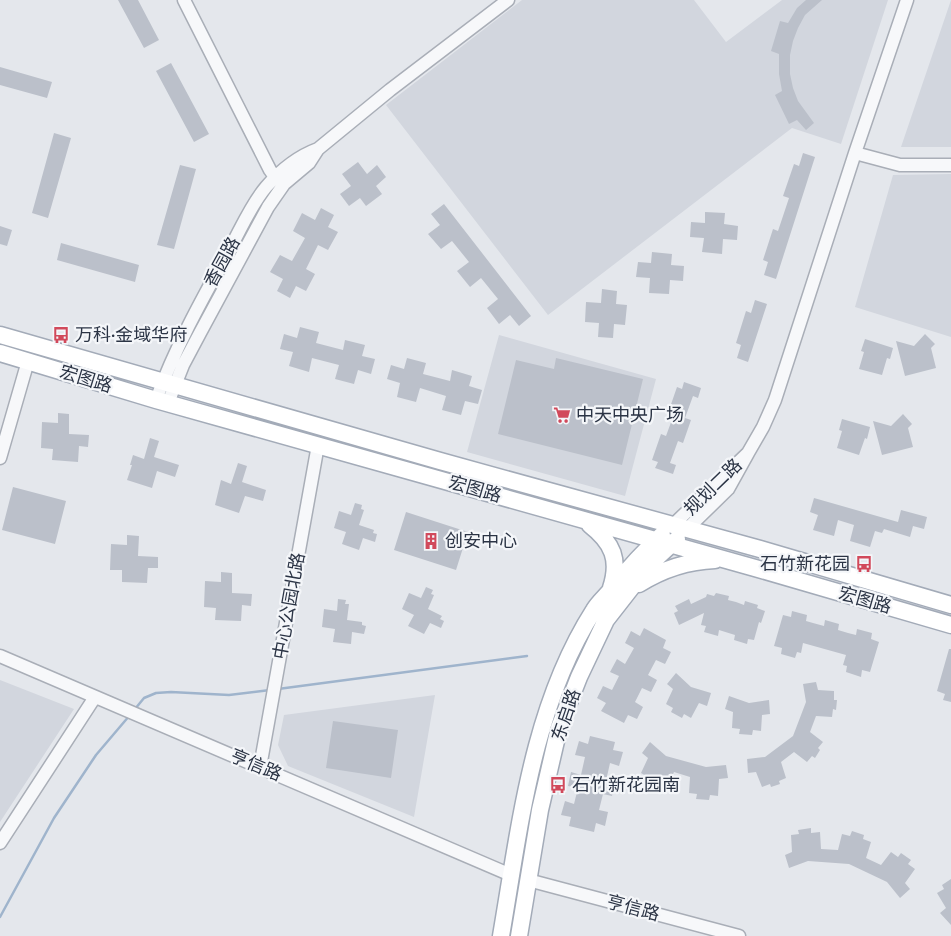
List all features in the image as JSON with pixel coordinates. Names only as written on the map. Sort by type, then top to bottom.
[{"type":"main road","name":"宏图路","points":[[0,335],[440,462],[680,527],[951,605]]},
{"type":"main road","name":"宏图路","points":[[0,353],[162,402],[728,560],[951,625]]},
{"type":"main road","points":[[584,520],[603,535],[611,548],[615,565],[614,578],[610,590]]},
{"type":"main road","name":"规划二路","points":[[610,590],[638,558],[664,542],[680,527]]},
{"type":"main road","name":"东启路","points":[[518,936],[540,810],[560,728],[579,677],[606,620],[649,565],[664,542]]},
{"type":"main road","points":[[629,591],[655,574],[681,564],[705,560],[728,560]]},
{"type":"main road","name":"东启路","points":[[501,936],[526,792],[543,726],[562,669],[594,609],[610,590]]},
{"type":"street","points":[[184,0],[280,180]]},
{"type":"street","name":"香园路","points":[[162,402],[168,384],[183,365],[275,196],[280,180],[305,154],[318,149],[390,90],[508,0]]},
{"type":"street","name":"规划二路","points":[[680,527],[748,453],[763,427],[775,400],[907,0]]},
{"type":"street","points":[[855,153],[900,164],[951,164]]},
{"type":"street","points":[[0,458],[28,361]]},
{"type":"street","name":"中心公园北路","points":[[260,767],[318,445]]},
{"type":"street","name":"亨信路","points":[[0,656],[511,875]]},
{"type":"street","points":[[0,843],[95,696]]},
{"type":"street","name":"亨信路","points":[[528,880],[697,931],[739,936]]},
{"type":"shaded area","points":[[522,0],[694,0],[726,42],[782,0],[888,0],[841,144],[792,128],[548,315],[386,105]]},
{"type":"shaded area","points":[[951,0],[951,147],[901,147]]},
{"type":"shaded area","points":[[951,174],[951,337],[855,307],[893,175]]},
{"type":"shaded area","name":"中天中央广场","points":[[499,335],[656,379],[625,496],[467,452]]},
{"type":"shaded area","points":[[0,680],[74,709],[0,822]]},
{"type":"shaded area","points":[[435,695],[414,817],[288,766],[278,745],[284,715]]},
{"type":"building","points":[[118,0],[138,0],[159,40],[144,48]]},
{"type":"building","points":[[806,0],[822,0],[805,15],[798,28],[790,55],[790,74],[798,101],[814,123],[806,130],[797,120],[789,124],[775,95],[782,91],[779,74],[779,54],[771,51],[780,21],[788,23],[797,8]]},
{"type":"building","points":[[171,63],[209,134],[194,142],[156,71]]},
{"type":"building","points":[[0,67],[52,82],[47,98],[0,85]]},
{"type":"building","points":[[54,133],[71,138],[48,218],[32,213]]},
{"type":"building","points":[[803,153],[815,157],[776,279],[764,275],[768,262],[763,260],[773,229],[778,231],[789,198],[783,196],[794,164],[799,166]]},
{"type":"building","points":[[358,162],[367,174],[377,165],[386,177],[376,186],[382,194],[366,206],[360,198],[349,206],[340,194],[351,186],[342,174]]},
{"type":"building","points":[[180,165],[196,169],[174,249],[157,245]]},
{"type":"building","points":[[444,204],[531,316],[519,326],[510,315],[499,324],[487,308],[498,299],[481,278],[470,287],[457,271],[469,262],[452,241],[441,249],[428,234],[440,225],[431,214]]},
{"type":"building","points":[[321,208],[334,215],[328,227],[338,232],[328,250],[318,245],[306,269],[315,274],[306,291],[296,286],[290,298],[277,291],[283,279],[270,272],[280,255],[292,261],[305,238],[293,231],[302,213],[315,220]]},
{"type":"building","points":[[705,212],[725,213],[724,224],[738,226],[737,240],[723,239],[722,254],[702,252],[704,238],[690,237],[691,222],[705,223]]},
{"type":"building","points":[[0,226],[12,230],[7,246],[0,244]]},
{"type":"building","points":[[61,243],[139,265],[135,282],[57,260]]},
{"type":"building","points":[[652,252],[672,254],[671,265],[684,266],[683,281],[670,280],[669,294],[649,293],[650,278],[636,277],[638,262],[651,263]]},
{"type":"building","points":[[602,289],[617,291],[616,304],[627,305],[625,325],[614,324],[613,338],[598,337],[599,323],[585,322],[586,302],[601,303]]},
{"type":"building","points":[[755,300],[767,304],[748,362],[737,358],[741,345],[736,343],[746,311],[751,313]]},
{"type":"building","points":[[300,327],[319,332],[316,343],[343,350],[345,340],[365,345],[362,356],[375,359],[371,374],[358,370],[354,384],[335,379],[339,365],[312,358],[309,372],[289,366],[293,352],[280,349],[284,334],[297,338]]},
{"type":"building","points":[[925,334],[935,344],[931,348],[936,368],[905,376],[896,341],[914,346]]},
{"type":"building","points":[[865,339],[893,348],[890,359],[887,358],[882,375],[859,369],[864,352],[861,351]]},
{"type":"building","points":[[407,358],[426,363],[423,374],[450,381],[452,370],[472,376],[469,386],[482,390],[478,404],[465,401],[461,415],[442,410],[446,396],[420,388],[416,402],[397,397],[400,383],[387,379],[391,365],[404,369]]},
{"type":"building","points":[[556,358],[643,379],[622,465],[498,434],[516,360],[554,369]]},
{"type":"building","points":[[684,382],[701,388],[698,398],[693,396],[685,418],[691,420],[683,443],[678,441],[670,463],[676,465],[673,474],[655,468],[658,462],[652,460],[661,434],[666,436],[674,414],[668,413],[677,387],[682,389]]},
{"type":"building","points":[[58,413],[69,414],[69,434],[89,435],[88,447],[79,446],[78,462],[52,460],[53,449],[41,448],[42,422],[58,423]]},
{"type":"building","points":[[903,414],[912,424],[908,428],[913,447],[882,455],[873,421],[891,426]]},
{"type":"building","points":[[842,419],[870,427],[867,439],[865,438],[859,455],[837,448],[842,431],[839,430]]},
{"type":"building","points":[[150,438],[159,441],[154,457],[179,465],[175,477],[157,471],[152,488],[127,480],[133,455],[144,459]]},
{"type":"building","points":[[238,463],[247,466],[242,482],[266,490],[263,501],[245,496],[239,513],[215,505],[221,480],[231,484]]},
{"type":"building","points":[[13,487],[66,501],[55,544],[2,530]]},
{"type":"building","points":[[814,498],[898,522],[901,510],[927,517],[924,529],[913,526],[910,537],[884,529],[882,533],[875,531],[870,547],[850,541],[854,525],[838,520],[834,536],[813,530],[818,515],[810,512]]},
{"type":"building","points":[[355,503],[362,505],[361,509],[364,510],[359,525],[374,530],[373,533],[377,534],[375,542],[363,538],[359,550],[342,544],[346,532],[334,528],[339,511],[351,515]]},
{"type":"building","name":"创安中心","points":[[406,512],[468,532],[456,570],[394,550]]},
{"type":"building","points":[[127,535],[139,536],[138,556],[158,557],[158,568],[148,568],[147,583],[122,582],[122,570],[110,570],[111,544],[127,545]]},
{"type":"building","points":[[221,572],[232,573],[232,593],[252,594],[251,606],[242,605],[241,621],[215,620],[216,608],[204,607],[205,581],[221,582]]},
{"type":"building","points":[[426,587],[433,590],[431,594],[434,595],[428,609],[442,616],[440,619],[444,621],[441,628],[430,623],[424,634],[408,626],[414,615],[402,609],[409,593],[421,598]]},
{"type":"building","points":[[716,593],[729,596],[728,600],[744,605],[745,601],[758,605],[757,608],[765,611],[761,623],[759,622],[754,640],[748,639],[747,644],[734,640],[735,635],[719,630],[718,636],[704,632],[706,626],[701,625],[704,613],[679,625],[674,613],[678,611],[675,606],[689,599],[691,604],[706,597],[707,594],[714,596]]},
{"type":"building","points":[[338,599],[346,600],[345,604],[349,604],[347,620],[362,622],[362,625],[366,626],[364,634],[352,632],[351,644],[333,642],[335,629],[322,627],[324,609],[337,611]]},
{"type":"building","points":[[792,611],[807,615],[806,621],[813,623],[824,626],[825,620],[839,624],[838,630],[848,633],[856,635],[857,629],[872,633],[871,639],[879,642],[870,672],[862,670],[861,677],[846,672],[847,666],[843,665],[846,655],[803,643],[801,653],[797,652],[795,658],[781,654],[782,648],[774,646],[783,615],[791,617]]},
{"type":"building","points":[[644,628],[666,640],[663,648],[671,652],[665,664],[656,660],[648,675],[657,680],[651,692],[642,688],[635,702],[643,707],[637,719],[628,715],[624,723],[601,711],[606,703],[597,698],[603,686],[612,690],[619,676],[610,672],[617,659],[625,664],[634,648],[625,643],[631,631],[640,636]]},
{"type":"building","points":[[949,649],[951,649],[951,702],[943,700],[945,694],[937,691]]},
{"type":"building","points":[[676,673],[691,687],[711,693],[707,706],[699,703],[691,718],[684,714],[682,718],[671,712],[673,708],[666,704],[673,689],[667,684]]},
{"type":"building","points":[[816,682],[818,690],[834,691],[834,700],[837,700],[836,710],[833,709],[832,717],[816,716],[810,732],[823,742],[818,748],[820,750],[815,758],[812,756],[807,762],[794,752],[781,762],[786,778],[779,781],[780,784],[771,787],[770,784],[762,787],[756,772],[748,773],[747,759],[765,757],[793,736],[806,702],[803,684]]},
{"type":"building","points":[[729,696],[749,703],[769,700],[770,714],[762,715],[761,731],[753,730],[752,735],[739,734],[740,729],[732,728],[733,712],[725,709]]},
{"type":"building","points":[[333,721],[398,730],[391,778],[326,768]]},
{"type":"building","points":[[590,736],[615,742],[613,750],[623,752],[619,766],[610,763],[606,780],[615,783],[612,796],[603,794],[599,810],[608,812],[605,826],[596,823],[594,832],[569,826],[571,817],[561,815],[565,801],[574,804],[578,788],[568,786],[571,772],[581,775],[585,757],[575,755],[579,741],[588,744]]},
{"type":"building","points":[[650,742],[666,756],[706,767],[726,765],[728,778],[719,779],[718,796],[710,795],[709,800],[696,799],[697,794],[689,793],[690,777],[674,772],[667,787],[659,783],[657,787],[646,781],[648,777],[641,773],[648,758],[642,753]]},
{"type":"building","points":[[811,828],[811,833],[820,832],[821,849],[838,850],[842,834],[850,836],[852,831],[864,835],[863,839],[871,842],[866,858],[881,865],[891,852],[898,857],[901,853],[911,860],[908,864],[915,869],[905,883],[910,889],[900,898],[887,882],[849,864],[808,861],[789,868],[785,855],[792,852],[791,835],[799,834],[798,830]]},
{"type":"building","points":[[951,879],[951,925],[940,913],[946,908],[937,893],[944,889],[942,885]]},
{"type":"waterway","points":[[278,689],[527,656]]},
{"type":"waterway","points":[[135,709],[144,698],[156,693],[229,695],[270,690]]},
{"type":"waterway","points":[[0,917],[54,818],[96,755],[130,715]]},
{"type":"place","name":"万科·金域华府","points":[[61,335]]},
{"type":"place","name":"中天中央广场","points":[[562,415]]},
{"type":"place","name":"创安中心","points":[[431,541]]},
{"type":"place","name":"石竹新花园","points":[[864,564]]},
{"type":"place","name":"石竹新花园南","points":[[558,785]]}]
